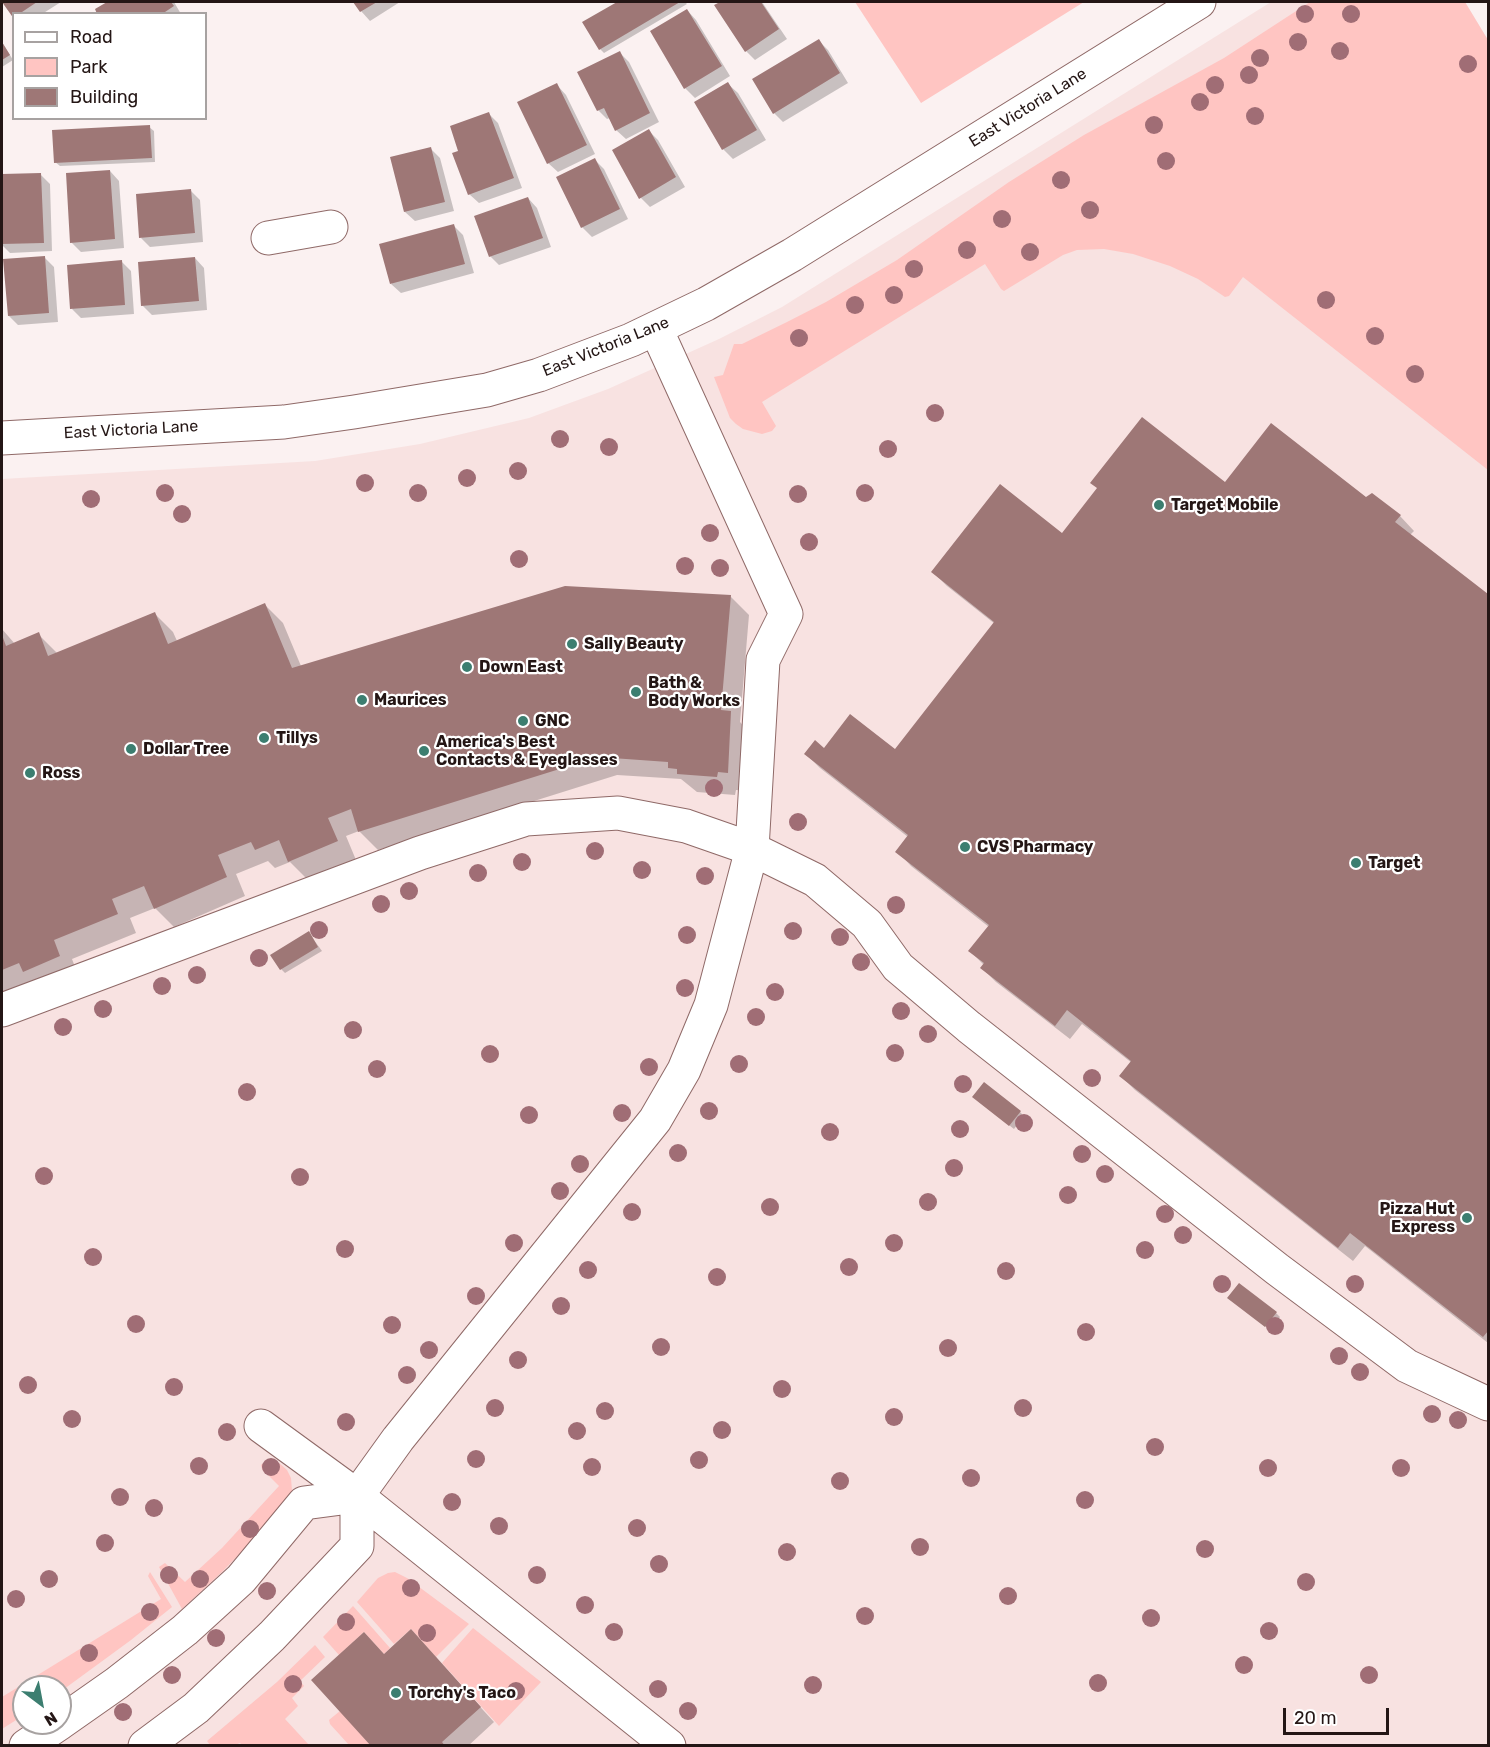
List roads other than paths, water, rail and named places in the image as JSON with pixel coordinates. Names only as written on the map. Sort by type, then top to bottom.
[{"type":"street","name":"East Victoria Lane","points":[[2,438],[284,422],[487,390],[539,375],[631,340],[706,304],[792,255],[1199,2]]},
{"type":"street","points":[[268,238],[331,227]]},
{"type":"street","points":[[145,1746],[196,1708],[272,1636],[357,1546],[357,1496],[398,1439],[655,1120],[684,1070],[711,1005],[752,849],[763,660],[786,614],[656,329]]},
{"type":"street","points":[[2,1010],[410,857],[526,819],[618,813],[686,826],[752,849],[814,880],[867,924],[898,967],[969,1027],[1277,1269],[1407,1366],[1488,1404]]},
{"type":"street","points":[[261,1426],[357,1496],[669,1746]]},
{"type":"street","points":[[72,1715],[185,1630],[241,1579],[304,1503],[357,1496]]},
{"type":"street","points":[[26,1746],[42,1735]]},
{"type":"place","name":"Target Mobile","points":[[1159,505]]},
{"type":"place","name":"Sally Beauty","points":[[572,644]]},
{"type":"place","name":"Down East","points":[[467,667]]},
{"type":"place","name":"Bath & Body Works","points":[[636,692]]},
{"type":"place","name":"Maurices","points":[[362,700]]},
{"type":"place","name":"GNC","points":[[523,721]]},
{"type":"place","name":"Tillys","points":[[264,738]]},
{"type":"place","name":"Dollar Tree","points":[[131,749]]},
{"type":"place","name":"America's Best Contacts & Eyeglasses","points":[[424,751]]},
{"type":"place","name":"Ross","points":[[30,773]]},
{"type":"place","name":"CVS Pharmacy","points":[[965,847]]},
{"type":"place","name":"Target","points":[[1356,863]]},
{"type":"place","name":"Pizza Hut Express","points":[[1467,1218]]},
{"type":"place","name":"Torchy's Taco","points":[[396,1693]]}]
